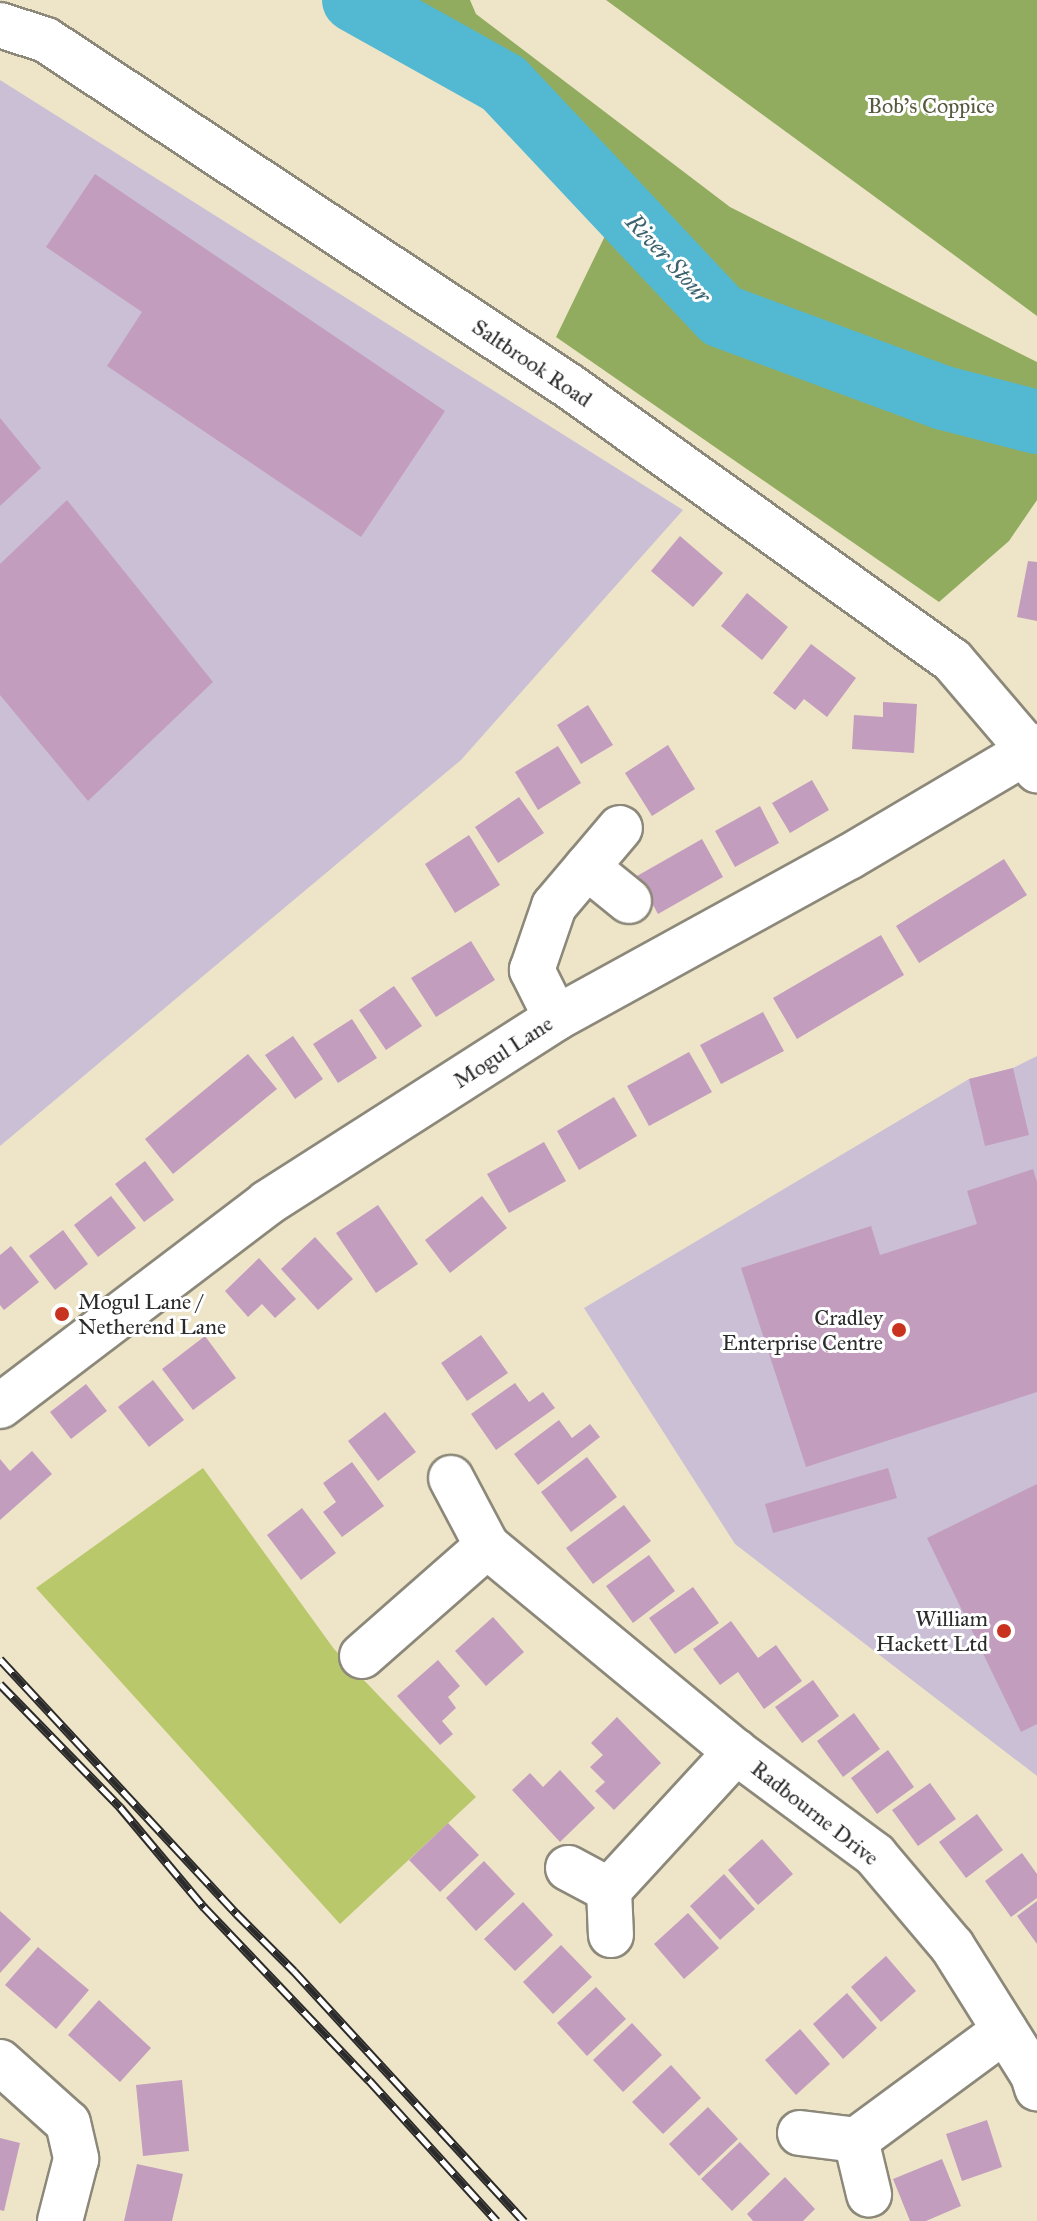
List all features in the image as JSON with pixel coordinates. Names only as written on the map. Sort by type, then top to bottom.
[{"type":"street","name":"Saltbrook Road","points":[[11,17],[595,405],[952,660],[1034,755]]},
{"type":"street","name":"Mogul Lane","points":[[0,1406],[267,1203],[556,1018],[1034,755]]},
{"type":"street","points":[[556,1018],[532,970],[554,906],[620,828]]},
{"type":"street","points":[[587,867],[629,901]]},
{"type":"street","name":"Radbourne Drive","points":[[451,1478],[487,1546],[736,1752],[875,1855],[952,1946],[1037,2088]]},
{"type":"street","points":[[362,1656],[487,1546]]},
{"type":"street","name":"Radbourne Drive","points":[[609,1890],[736,1752]]},
{"type":"street","points":[[568,1868],[609,1890],[611,1935]]},
{"type":"street","points":[[800,2133],[856,2140],[1005,2030]]},
{"type":"street","points":[[0,2062],[68,2123],[76,2159],[60,2221]]},
{"type":"street","points":[[856,2140],[869,2194]]},
{"type":"shaded area","points":[[0,80],[683,510],[461,760],[0,1146]]},
{"type":"shaded area","points":[[1037,1056],[1037,1776],[735,1544],[584,1308],[969,1079],[1013,1068]]},
{"type":"green space","points":[[353,0],[470,0],[476,14],[730,207],[1037,362],[1037,500],[1009,541],[939,602],[556,337],[619,207],[504,84]]},
{"type":"green space","name":"Bob's Coppice","points":[[606,0],[1037,0],[1037,316],[882,202]]},
{"type":"green space","points":[[203,1468],[334,1649],[476,1797],[340,1924],[36,1588]]},
{"type":"building","points":[[95,174],[445,411],[361,537],[107,366],[142,312],[46,247]]},
{"type":"building","points":[[0,418],[41,468],[0,506]]},
{"type":"building","points":[[67,500],[213,682],[88,801],[0,695],[0,564]]},
{"type":"building","points":[[680,536],[723,573],[693,607],[651,571]]},
{"type":"building","points":[[1028,561],[1037,562],[1037,621],[1017,617]]},
{"type":"building","points":[[747,593],[788,627],[762,660],[721,626]]},
{"type":"building","points":[[811,644],[856,678],[827,717],[804,699],[795,710],[773,693]]},
{"type":"building","points":[[883,702],[917,704],[914,753],[852,749],[854,715],[883,717]]},
{"type":"building","points":[[588,705],[613,745],[581,764],[557,725]]},
{"type":"building","points":[[668,745],[695,789],[652,816],[625,773]]},
{"type":"building","points":[[558,746],[581,783],[538,810],[515,772]]},
{"type":"building","points":[[812,780],[829,810],[790,833],[772,803]]},
{"type":"building","points":[[519,797],[544,833],[498,863],[475,827]]},
{"type":"building","points":[[760,806],[779,843],[735,867],[715,831]]},
{"type":"building","points":[[469,835],[500,885],[455,913],[425,864]]},
{"type":"building","points":[[702,839],[723,877],[658,914],[637,876]]},
{"type":"building","points":[[1004,859],[1027,895],[919,963],[896,926]]},
{"type":"building","points":[[881,935],[904,975],[797,1039],[773,998]]},
{"type":"building","points":[[471,941],[495,980],[436,1017],[411,978]]},
{"type":"building","points":[[394,986],[422,1026],[386,1050],[359,1010]]},
{"type":"building","points":[[763,1012],[784,1051],[721,1084],[700,1045]]},
{"type":"building","points":[[352,1019],[377,1058],[338,1083],[313,1044]]},
{"type":"building","points":[[293,1036],[323,1079],[295,1099],[265,1055]]},
{"type":"building","points":[[689,1052],[712,1092],[649,1126],[627,1086]]},
{"type":"building","points":[[248,1054],[277,1089],[173,1174],[145,1139]]},
{"type":"building","points":[[1013,1068],[1029,1135],[985,1146],[969,1079]]},
{"type":"building","points":[[614,1097],[637,1136],[579,1170],[557,1131]]},
{"type":"building","points":[[544,1142],[566,1181],[509,1213],[487,1174]]},
{"type":"building","points":[[145,1161],[174,1200],[144,1222],[115,1184]]},
{"type":"building","name":"Cradley Enterprise Centre","points":[[1033,1169],[1037,1182],[1037,1392],[806,1467],[741,1268],[871,1226],[880,1255],[977,1224],[967,1191]]},
{"type":"building","points":[[111,1196],[136,1228],[98,1257],[74,1225]]},
{"type":"building","points":[[482,1196],[507,1228],[450,1273],[425,1240]]},
{"type":"building","points":[[378,1205],[418,1264],[376,1293],[336,1233]]},
{"type":"building","points":[[63,1230],[88,1264],[55,1290],[29,1256]]},
{"type":"building","points":[[315,1237],[353,1279],[318,1310],[281,1269]]},
{"type":"building","points":[[11,1246],[39,1282],[4,1310],[0,1305],[0,1255]]},
{"type":"building","points":[[259,1258],[296,1299],[275,1318],[262,1304],[248,1317],[225,1291]]},
{"type":"building","points":[[481,1335],[508,1373],[467,1401],[441,1363]]},
{"type":"building","points":[[205,1336],[236,1378],[193,1410],[162,1369]]},
{"type":"building","points":[[153,1380],[184,1420],[149,1447],[118,1407]]},
{"type":"building","points":[[515,1383],[529,1402],[543,1392],[555,1408],[496,1450],[471,1414]]},
{"type":"building","points":[[86,1384],[107,1411],[71,1439],[50,1412]]},
{"type":"building","points":[[385,1412],[416,1452],[378,1481],[348,1441]]},
{"type":"building","points":[[559,1420],[572,1438],[590,1424],[600,1437],[538,1485],[514,1454]]},
{"type":"building","points":[[32,1451],[52,1474],[0,1520],[0,1459],[10,1471]]},
{"type":"building","points":[[587,1457],[617,1497],[571,1532],[541,1492]]},
{"type":"building","points":[[352,1462],[384,1506],[342,1537],[323,1512],[336,1502],[323,1483]]},
{"type":"building","points":[[888,1468],[897,1498],[773,1533],[765,1504]]},
{"type":"building","name":"William Hackett Ltd","points":[[1037,1484],[1037,1724],[1021,1732],[927,1538]]},
{"type":"building","points":[[624,1505],[651,1541],[593,1584],[566,1548]]},
{"type":"building","points":[[302,1508],[336,1553],[301,1580],[267,1535]]},
{"type":"building","points":[[649,1555],[675,1591],[633,1623],[606,1586]]},
{"type":"building","points":[[693,1587],[719,1623],[675,1654],[649,1618]]},
{"type":"building","points":[[493,1617],[524,1652],[486,1686],[455,1651]]},
{"type":"building","points":[[731,1621],[758,1658],[776,1645],[802,1681],[764,1709],[738,1672],[720,1685],[693,1649]]},
{"type":"building","points":[[438,1660],[460,1686],[448,1697],[456,1708],[442,1721],[453,1734],[440,1745],[397,1696]]},
{"type":"building","points":[[813,1680],[839,1716],[802,1743],[775,1707]]},
{"type":"building","points":[[854,1713],[880,1749],[843,1777],[817,1741]]},
{"type":"building","points":[[617,1717],[661,1763],[614,1810],[595,1791],[605,1782],[590,1767],[603,1755],[591,1743]]},
{"type":"building","points":[[888,1750],[914,1787],[877,1814],[851,1778]]},
{"type":"building","points":[[560,1770],[595,1808],[560,1842],[512,1790],[530,1773],[543,1787]]},
{"type":"building","points":[[930,1783],[956,1819],[918,1846],[892,1810]]},
{"type":"building","points":[[977,1814],[1003,1850],[966,1878],[939,1842]]},
{"type":"building","points":[[448,1823],[479,1855],[440,1892],[409,1860]]},
{"type":"building","points":[[762,1839],[793,1874],[758,1905],[728,1870]]},
{"type":"building","points":[[1022,1853],[1037,1874],[1037,1898],[1011,1917],[985,1881]]},
{"type":"building","points":[[484,1861],[515,1894],[476,1931],[446,1898]]},
{"type":"building","points":[[724,1874],[755,1909],[720,1940],[690,1906]]},
{"type":"building","points":[[1037,1901],[1037,1944],[1017,1916]]},
{"type":"building","points":[[523,1902],[553,1935],[515,1971],[484,1939]]},
{"type":"building","points":[[0,1911],[31,1939],[0,1973]]},
{"type":"building","points":[[688,1913],[719,1948],[684,1979],[654,1944]]},
{"type":"building","points":[[561,1945],[592,1977],[553,2014],[523,1982]]},
{"type":"building","points":[[38,1947],[89,1990],[56,2029],[5,1985]]},
{"type":"building","points":[[886,1956],[916,1991],[881,2022],[851,1987]]},
{"type":"building","points":[[596,1987],[626,2019],[587,2056],[557,2023]]},
{"type":"building","points":[[847,1993],[877,2028],[843,2059],[813,2024]]},
{"type":"building","points":[[99,2000],[151,2048],[120,2082],[68,2035]]},
{"type":"building","points":[[632,2023],[662,2055],[623,2092],[593,2060]]},
{"type":"building","points":[[800,2029],[830,2064],[796,2095],[765,2060]]},
{"type":"building","points":[[671,2065],[701,2098],[663,2134],[632,2102]]},
{"type":"building","points":[[182,2080],[189,2151],[143,2156],[136,2085]]},
{"type":"building","points":[[708,2107],[738,2139],[699,2176],[669,2144]]},
{"type":"building","points":[[987,2120],[1002,2167],[962,2181],[946,2134]]},
{"type":"building","points":[[0,2138],[20,2143],[4,2211],[0,2210]]},
{"type":"building","points":[[740,2142],[770,2174],[732,2211],[701,2179]]},
{"type":"building","points":[[942,2159],[961,2206],[926,2221],[910,2221],[893,2179]]},
{"type":"building","points":[[137,2164],[183,2174],[172,2221],[124,2221]]},
{"type":"building","points":[[785,2177],[815,2209],[803,2221],[753,2221],[747,2214]]},
{"type":"waterway","name":"River Stour","points":[[354,0],[504,84],[722,316],[944,398],[1037,422]]},
{"type":"railway","points":[[0,1659],[524,2221]]},
{"type":"railway","points":[[0,1684],[120,1807],[204,1907],[369,2080],[497,2221]]},
{"type":"place","name":"Mogul Lane / Netherend Lane","points":[[62,1314]]},
{"type":"place","name":"Cradley Enterprise Centre","points":[[899,1330]]},
{"type":"place","name":"William Hackett Ltd","points":[[1004,1631]]}]
